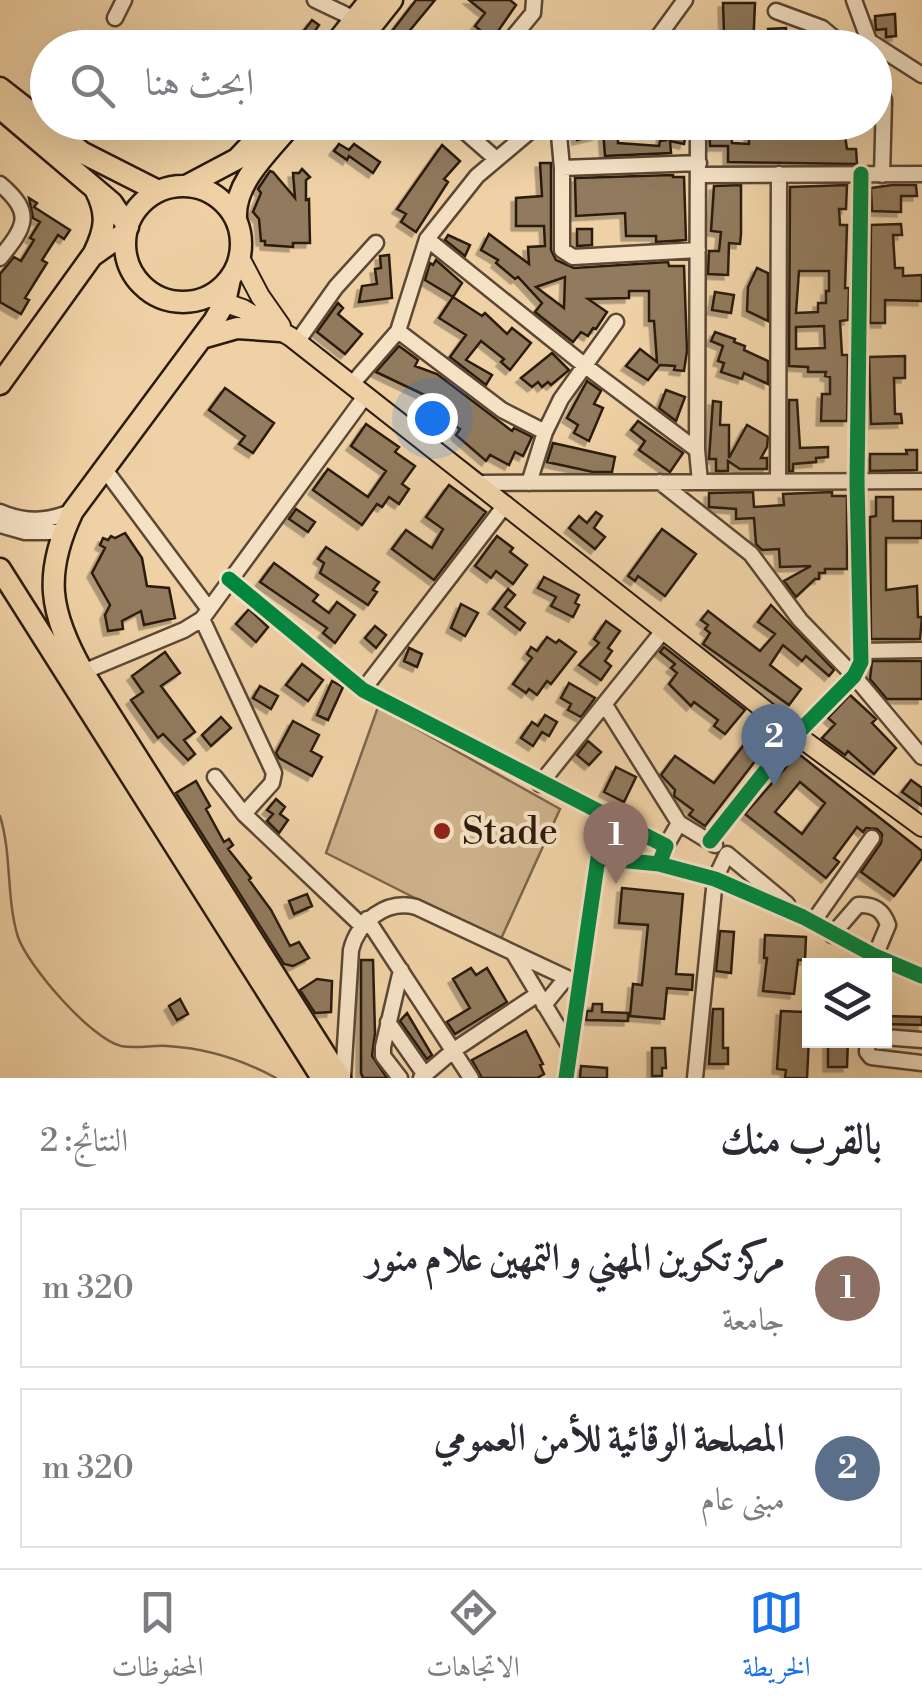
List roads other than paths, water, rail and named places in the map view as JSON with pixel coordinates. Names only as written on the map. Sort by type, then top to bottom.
[{"type":"highway","points":[[363,30],[370,0]]},
{"type":"highway","points":[[368,30],[392,0]]},
{"type":"highway","points":[[0,88],[30,112]]},
{"type":"highway","points":[[0,108],[30,133]]},
{"type":"highway","points":[[39,140],[118,209],[127,230]]},
{"type":"highway","points":[[65,140],[83,154],[158,192]]},
{"type":"highway","points":[[217,299],[172,302],[148,290],[130,268],[127,230],[139,206],[158,192],[186,186],[237,159],[255,140]]},
{"type":"highway","points":[[278,140],[247,178],[237,201],[240,258],[200,339],[73,511],[53,562],[52,589],[67,644],[83,672],[342,1078]]},
{"type":"highway","points":[[0,384],[92,256],[106,222],[103,204],[93,185]]},
{"type":"highway","points":[[186,186],[216,195],[236,218]]},
{"type":"highway","points":[[92,256],[127,230]]},
{"type":"highway","points":[[200,339],[237,328],[289,337]]},
{"type":"highway","points":[[0,569],[322,1078]]},
{"type":"main road","points":[[240,258],[260,296],[289,337]]},
{"type":"main road","points":[[217,299],[289,337],[506,504],[662,631],[922,827]]},
{"type":"street","points":[[115,18],[124,0]]},
{"type":"street","points":[[315,0],[351,30]]},
{"type":"street","points":[[518,30],[533,12],[534,0]]},
{"type":"street","points":[[663,30],[685,0]]},
{"type":"street","points":[[854,0],[865,30]]},
{"type":"street","points":[[776,11],[824,30]]},
{"type":"street","points":[[892,55],[922,74]]},
{"type":"street","points":[[474,140],[495,158]]},
{"type":"street","points":[[83,672],[184,630],[205,614],[398,331],[427,239],[495,158],[520,140]]},
{"type":"street","points":[[559,140],[562,250],[566,256],[698,250]]},
{"type":"street","points":[[698,140],[700,482]]},
{"type":"street","points":[[882,175],[883,140]]},
{"type":"street","points":[[562,168],[922,174]]},
{"type":"street","points":[[778,482],[779,174]]},
{"type":"street","points":[[710,842],[786,746],[854,676],[860,662],[857,481],[861,174]]},
{"type":"street","points":[[0,184],[22,206],[23,217],[18,235],[0,258]]},
{"type":"street","points":[[427,239],[698,450]]},
{"type":"street","points":[[289,337],[376,242]]},
{"type":"street","points":[[528,483],[561,399],[616,322]]},
{"type":"street","points":[[398,331],[502,410],[545,432]]},
{"type":"street","points":[[103,467],[205,614],[274,773],[272,783],[244,814]]},
{"type":"street","points":[[479,483],[922,481]]},
{"type":"street","points":[[659,482],[751,554],[800,620],[854,676],[922,757]]},
{"type":"street","points":[[364,690],[506,504]]},
{"type":"street","points":[[0,512],[19,519],[46,521],[73,511]]},
{"type":"street","points":[[0,525],[25,532],[62,532]]},
{"type":"street","points":[[229,579],[364,690],[666,846]]},
{"type":"street","points":[[540,784],[662,631]]},
{"type":"street","points":[[861,651],[922,650]]},
{"type":"street","points":[[605,704],[679,822],[727,854],[808,920],[922,976]]},
{"type":"street","points":[[215,777],[244,814],[364,922],[401,970],[471,1078]]},
{"type":"street","points":[[566,1078],[572,981],[606,814]]},
{"type":"street","points":[[659,864],[679,822]]},
{"type":"street","points":[[808,920],[872,838]]},
{"type":"street","points":[[695,1078],[715,879],[727,854]]},
{"type":"street","points":[[598,858],[659,864],[715,879],[808,920]]},
{"type":"street","points":[[342,1078],[351,950],[364,922],[396,905],[405,904],[572,981]]},
{"type":"street","points":[[832,935],[858,905],[875,907],[888,925],[875,956]]},
{"type":"street","points":[[514,953],[570,1048]]},
{"type":"street","points":[[400,1078],[383,1056],[401,970]]},
{"type":"street","points":[[388,1022],[423,1076],[454,1050],[572,981]]},
{"type":"street","points":[[892,1038],[922,1040]]},
{"type":"street","points":[[867,1048],[870,1058],[922,1063]]},
{"type":"waterway","points":[[0,816],[18,937],[34,965],[78,1016],[121,1046],[195,1049],[237,1060],[276,1078]]},
{"type":"place","name":"المصلحة الوقائية للأمن العمومي","points":[[774,786]]},
{"type":"place","name":"Stade","points":[[442,831]]},
{"type":"place","name":"مركز تكوين المهني و التمهين علام منور","points":[[616,884]]}]
